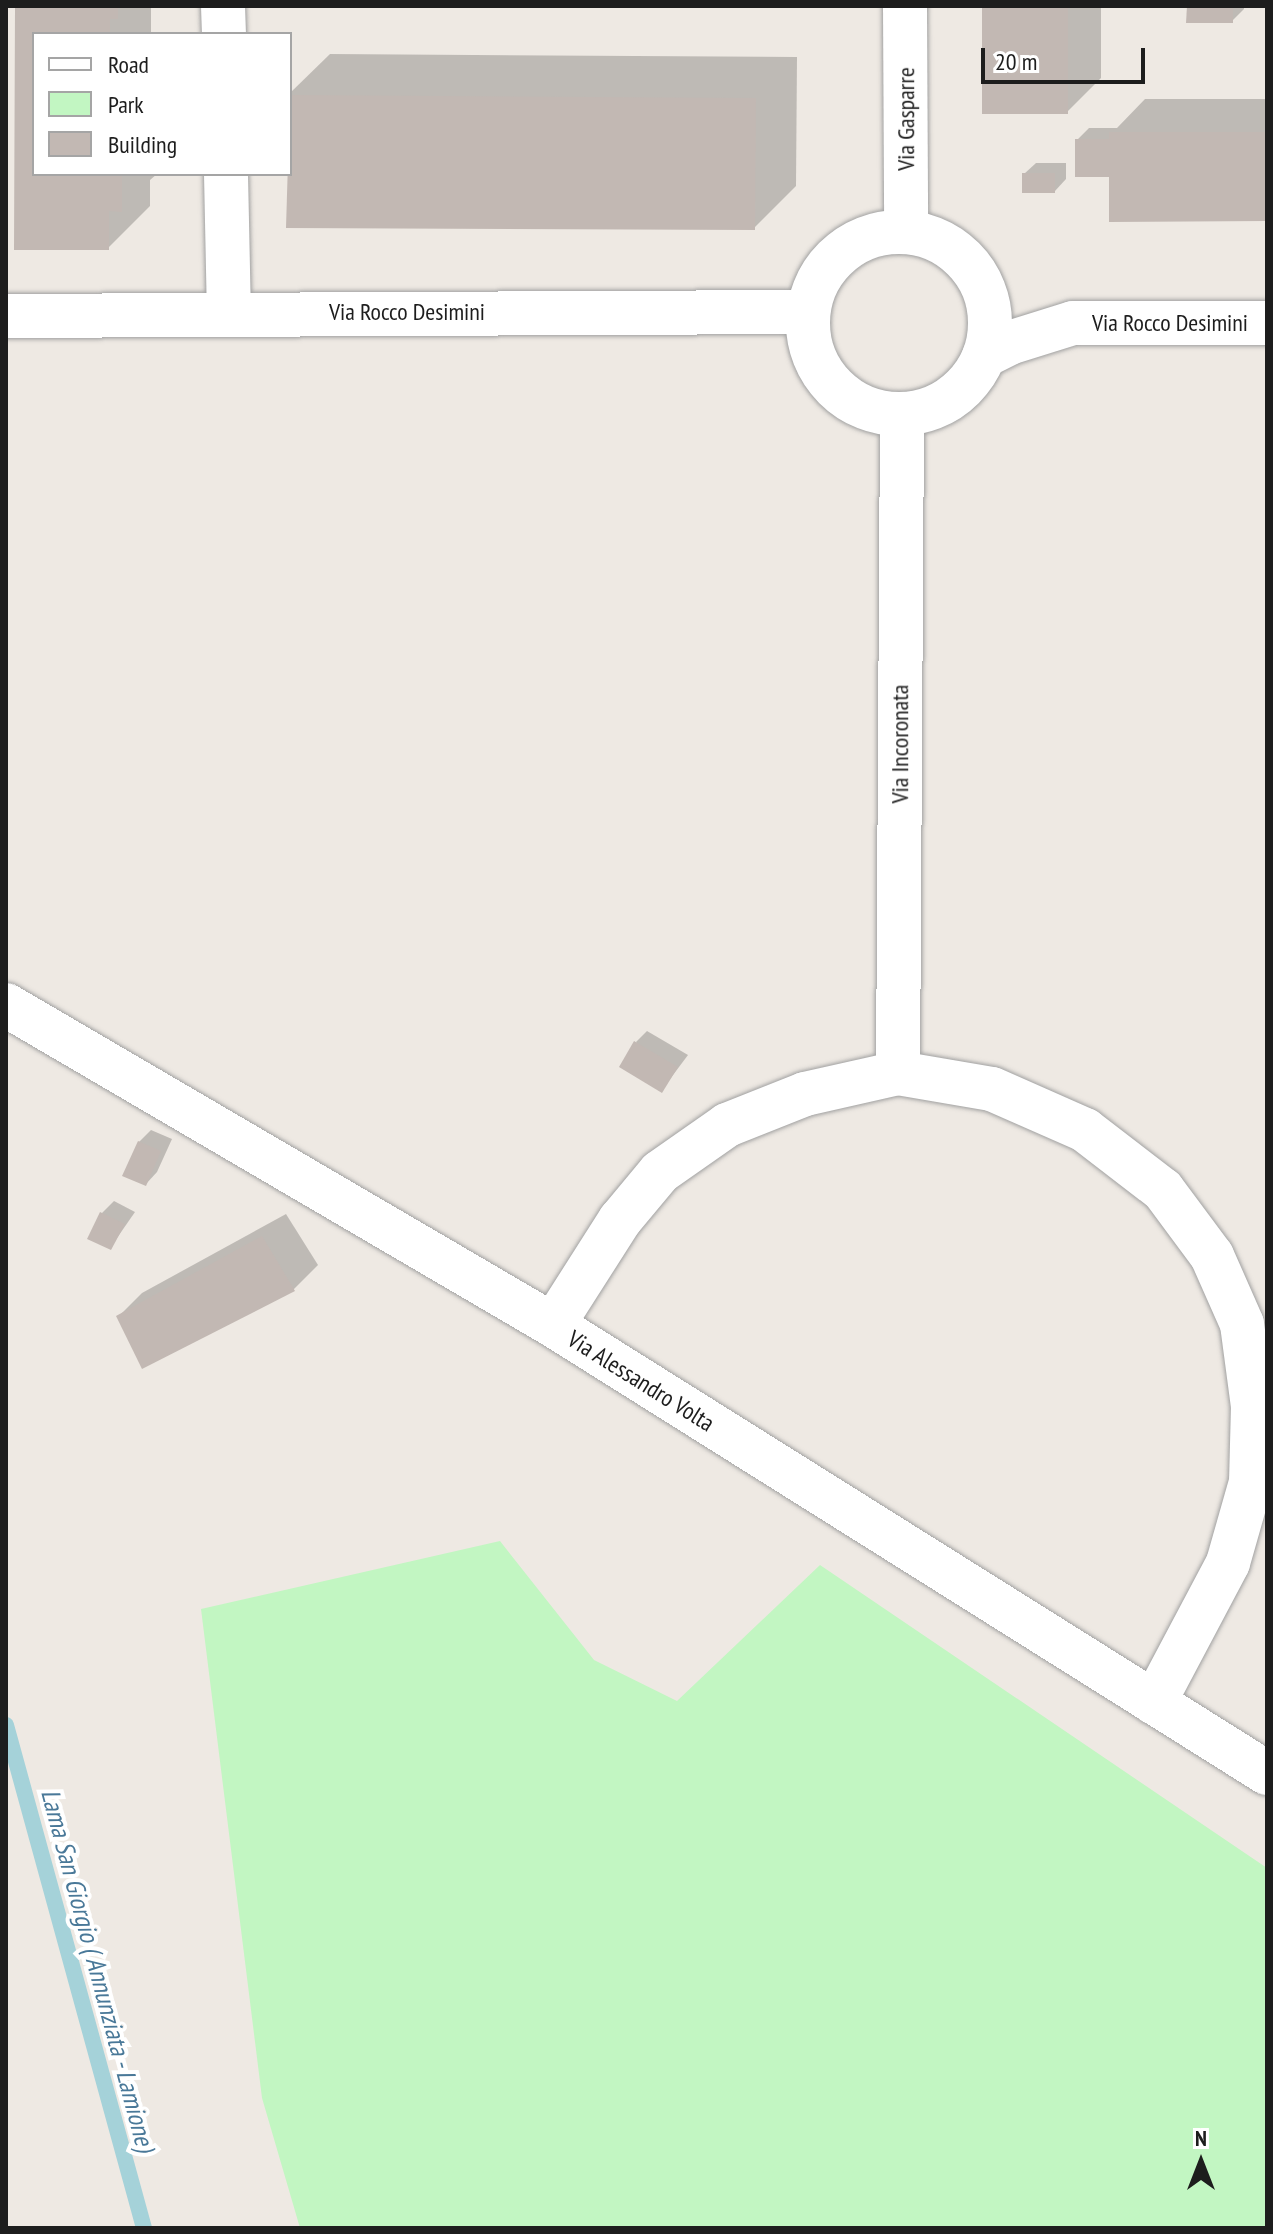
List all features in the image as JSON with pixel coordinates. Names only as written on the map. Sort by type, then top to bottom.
[{"type":"street","points":[[223,6],[224,32]]},
{"type":"street","name":"Via Gasparre","points":[[905,6],[906,232]]},
{"type":"street","points":[[226,176],[229,312]]},
{"type":"street","points":[[906,232],[935,239],[961,256],[979,279],[990,331],[984,356],[971,380],[952,398],[902,415],[875,412],[832,386],[812,353],[808,312],[815,286],[830,262],[878,234],[906,232]]},
{"type":"street","name":"Via Rocco Desimini","points":[[979,279],[1006,299],[1073,323]]},
{"type":"street","name":"Via Rocco Desimini","points":[[6,316],[229,312],[808,312]]},
{"type":"street","name":"Via Rocco Desimini","points":[[984,356],[1009,343],[1073,323],[1267,323]]},
{"type":"street","name":"Via Incoronata","points":[[898,1073],[902,415]]},
{"type":"street","name":"Via Alessandro Volta","points":[[6,1005],[553,1325],[1267,1773]]},
{"type":"street","points":[[553,1325],[620,1220],[660,1172],[727,1125],[805,1094],[898,1073],[992,1089],[1085,1130],[1163,1190],[1212,1256],[1242,1324],[1253,1406],[1251,1482],[1228,1563],[1154,1703]]},
{"type":"green space","points":[[500,1541],[594,1660],[677,1701],[820,1565],[1267,1868],[1267,2228],[300,2228],[262,2098],[201,1609]]},
{"type":"building","points":[[15,6],[118,6],[118,19],[110,19],[110,32],[32,32],[32,176],[122,176],[122,212],[109,211],[109,250],[14,250]]},
{"type":"building","points":[[982,6],[1068,6],[1068,114],[982,114]]},
{"type":"building","points":[[1187,6],[1233,6],[1233,23],[1186,23]]},
{"type":"building","points":[[292,95],[756,98],[755,230],[286,228],[288,176],[292,176]]},
{"type":"building","points":[[1109,132],[1267,132],[1267,221],[1109,222],[1109,177],[1075,177],[1075,139],[1109,139]]},
{"type":"building","points":[[1022,173],[1055,173],[1055,193],[1022,193]]},
{"type":"building","points":[[634,1041],[678,1067],[662,1093],[619,1067]]},
{"type":"building","points":[[138,1141],[161,1151],[146,1186],[122,1176]]},
{"type":"building","points":[[100,1212],[125,1224],[111,1250],[87,1239]]},
{"type":"building","points":[[262,1236],[295,1291],[142,1369],[116,1316]]},
{"type":"waterway","name":"Lama San Giorgio ( Annunziata - Lamione)","points":[[6,1725],[144,2228]]}]
